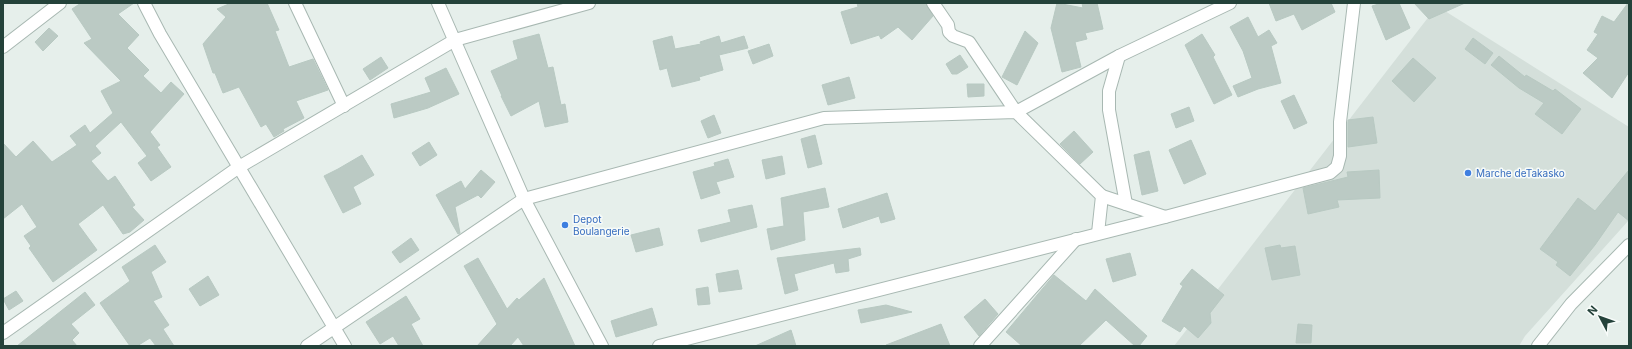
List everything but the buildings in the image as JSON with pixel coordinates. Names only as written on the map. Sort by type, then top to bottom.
[{"type":"street","points":[[3,47],[60,3]]},
{"type":"street","points":[[144,3],[160,34],[345,346]]},
{"type":"street","points":[[295,3],[344,106]]},
{"type":"street","points":[[438,3],[524,199],[602,346]]},
{"type":"street","points":[[3,333],[239,167],[455,40],[589,3]]},
{"type":"street","points":[[933,3],[948,25],[949,32],[953,36],[969,42],[1016,112],[1102,196],[1164,217]]},
{"type":"street","points":[[307,346],[524,199],[824,118],[1016,112],[1119,56],[1230,3]]},
{"type":"street","points":[[659,346],[1076,240],[1330,173],[1337,167],[1340,156],[1340,122],[1354,3]]},
{"type":"street","points":[[1119,56],[1109,91],[1109,110],[1126,204]]},
{"type":"street","points":[[1098,234],[1102,196]]},
{"type":"street","points":[[980,346],[1036,282],[1076,240]]},
{"type":"street","points":[[1538,346],[1571,304],[1629,245]]},
{"type":"shaded area","name":"Marche deTakasko","points":[[1437,6],[1629,127],[1629,220],[1525,336],[1519,346],[1174,346]]},
{"type":"place","name":"Marche deTakasko","points":[[1468,173]]},
{"type":"place","name":"Depot Boulangerie","points":[[565,225]]}]
